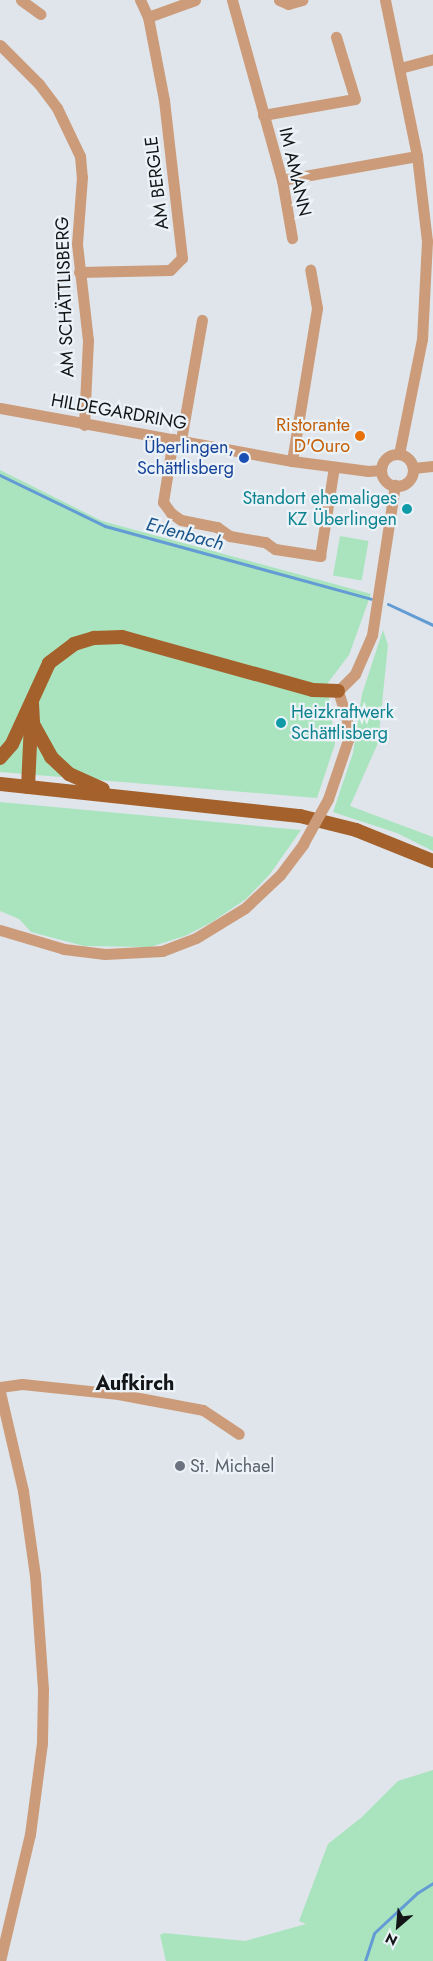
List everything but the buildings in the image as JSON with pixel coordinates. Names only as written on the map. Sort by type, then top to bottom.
[{"type":"main road","points":[[0,758],[12,744],[28,713],[34,692],[44,671],[65,650],[83,640],[113,636],[313,690],[338,691]]},
{"type":"main road","points":[[23,787],[28,713]]},
{"type":"main road","points":[[28,713],[40,740],[59,766],[79,781],[122,797]]},
{"type":"main road","points":[[0,784],[300,816],[356,830],[433,861]]},
{"type":"street","points":[[20,0],[40,14]]},
{"type":"street","name":"AM BERGLE","points":[[79,272],[170,270],[180,263],[182,258],[170,142],[148,18],[140,0]]},
{"type":"street","points":[[148,18],[195,0]]},
{"type":"street","name":"IM AMANN","points":[[232,0],[282,180],[292,238]]},
{"type":"street","points":[[279,0],[288,4],[302,0]]},
{"type":"street","points":[[385,0],[416,156],[427,270],[422,339],[399,454]]},
{"type":"street","name":"IM AMANN","points":[[263,115],[355,99],[336,37]]},
{"type":"street","name":"AM SCHÄTTLISBERG","points":[[0,46],[39,84],[76,142],[82,177],[77,230],[79,272],[88,340],[84,425]]},
{"type":"street","points":[[400,68],[433,59]]},
{"type":"street","points":[[282,180],[416,156]]},
{"type":"street","points":[[292,461],[317,308],[310,270]]},
{"type":"street","points":[[202,320],[163,502],[171,513],[181,520],[217,527],[230,536],[265,542],[275,550],[320,556],[334,468]]},
{"type":"street","name":"HILDEGARDRING","points":[[0,408],[84,425],[334,468],[381,470]]},
{"type":"street","points":[[399,454],[410,461],[413,468],[406,482],[395,485],[384,480],[381,470],[385,459],[399,454]]},
{"type":"street","points":[[413,468],[433,466]]},
{"type":"street","points":[[0,930],[64,949],[104,954],[162,950],[196,938],[245,908],[280,875],[303,844],[328,799],[348,740],[347,720],[338,691],[355,674],[372,636],[395,485]]},
{"type":"street","points":[[0,1387],[22,1384],[118,1394],[203,1410],[239,1434]]},
{"type":"street","points":[[0,1392],[25,1500],[35,1575],[43,1689],[42,1743],[30,1834],[0,1961]]},
{"type":"green space","points":[[0,470],[102,521],[371,594],[349,655],[327,684],[335,744],[317,798],[0,772]]},
{"type":"green space","points":[[340,536],[369,541],[362,580],[333,575]]},
{"type":"green space","points":[[383,630],[388,645],[378,743],[350,806],[433,837],[433,851],[397,833],[333,812],[353,753],[362,694]]},
{"type":"green space","points":[[0,802],[301,830],[270,874],[246,899],[212,922],[185,936],[150,947],[84,946],[31,932],[19,919],[0,911]]},
{"type":"green space","points":[[433,1770],[433,1961],[166,1961],[160,1935],[164,1933],[245,1941],[306,1924],[299,1921],[328,1844],[362,1817],[398,1781]]},
{"type":"waterway","name":"Erlenbach","points":[[0,475],[105,526],[371,599]]},
{"type":"waterway","name":"Erlenbach","points":[[388,604],[433,625]]},
{"type":"waterway","points":[[365,1961],[374,1933],[417,1893],[433,1883]]},
{"type":"place","name":"Ristorante D'Ouro","points":[[360,436]]},
{"type":"place","name":"Überlingen, Schättlisberg","points":[[244,458]]},
{"type":"place","name":"Standort ehemaliges KZ Überlingen","points":[[407,509]]},
{"type":"place","name":"Heizkraftwerk Schättlisberg","points":[[281,723]]},
{"type":"place","name":"St. Michael","points":[[180,1466]]},
{"type":"district","name":"Aufkirch","points":[[135,1383]]}]
